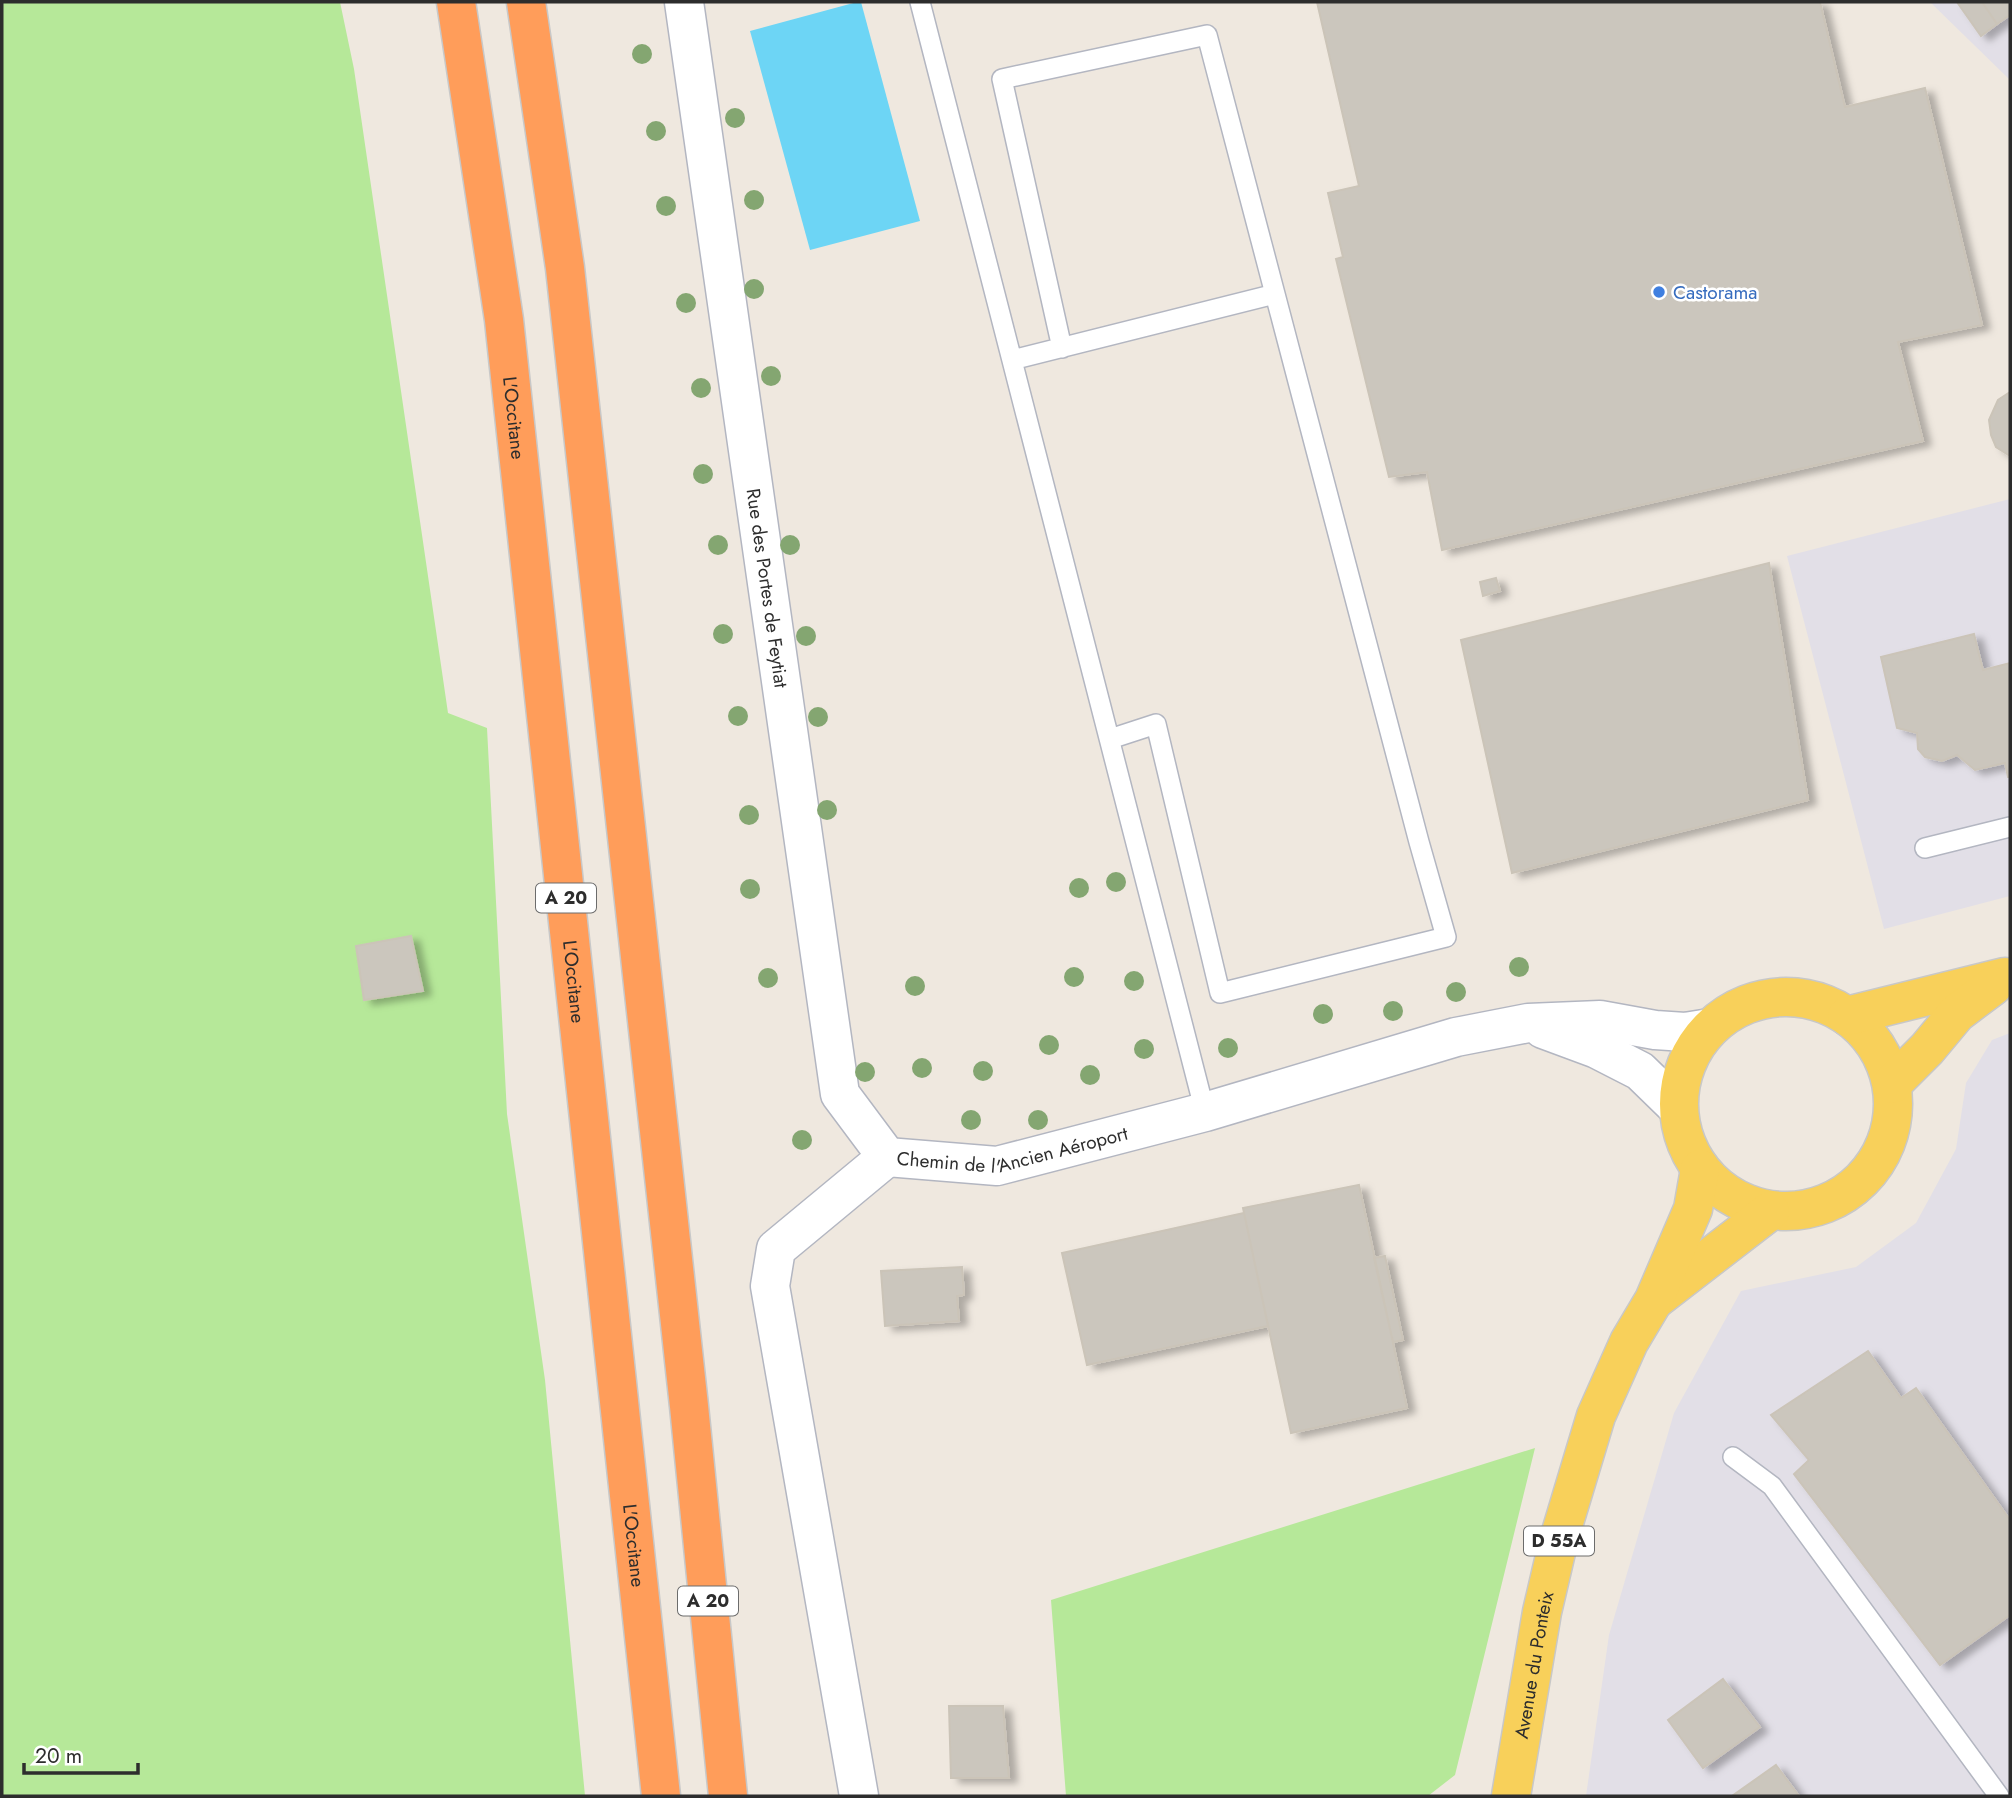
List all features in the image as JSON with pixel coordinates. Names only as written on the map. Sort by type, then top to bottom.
[{"type":"highway","name":"L'Occitane","points":[[456,2],[504,320],[661,1796]]},
{"type":"highway","name":"A 20","points":[[526,2],[565,268],[689,1406],[727,1796]]},
{"type":"main road","points":[[1847,1016],[2008,976]]},
{"type":"main road","points":[[1892,1084],[1927,1049],[1957,1013],[2008,976]]},
{"type":"main road","points":[[1777,997],[1814,1000],[1847,1016],[1868,1034],[1884,1057],[1892,1084],[1894,1118],[1884,1150],[1865,1179],[1837,1199],[1805,1211],[1770,1211],[1744,1203],[1720,1189],[1700,1169],[1685,1141],[1678,1108],[1681,1079],[1692,1051],[1710,1028],[1741,1007],[1777,997]]},
{"type":"main road","name":"Avenue du Ponteix","points":[[1511,1796],[1542,1612],[1559,1539],[1596,1416],[1629,1342],[1654,1300],[1693,1209],[1700,1169]]},
{"type":"main road","name":"Avenue du Ponteix","points":[[1654,1300],[1770,1211]]},
{"type":"street","name":"Rue des Portes de Feytiat","points":[[684,2],[840,1094],[887,1157]]},
{"type":"street","name":"Chemin de l'Ancien Aéroport","points":[[859,1796],[770,1286],[776,1250],[887,1157],[997,1166],[1205,1112],[1456,1037],[1528,1023],[1600,1020],[1655,1030],[1685,1032],[1710,1028]]},
{"type":"street","points":[[1528,1023],[1597,1049],[1640,1071],[1678,1108]]},
{"type":"lane","points":[[920,2],[1205,1112]]},
{"type":"lane","points":[[1062,348],[1002,79],[1207,35],[1446,937],[1220,993],[1156,724],[1110,739]]},
{"type":"lane","points":[[1012,360],[1275,294]]},
{"type":"lane","points":[[1925,848],[2010,827]]},
{"type":"lane","points":[[1733,1457],[1772,1486],[1999,1796]]},
{"type":"shaded area","points":[[1930,2],[2010,2],[2010,80]]},
{"type":"shaded area","points":[[2010,499],[2010,896],[1884,929],[1787,556]]},
{"type":"shaded area","points":[[2010,1033],[2010,1796],[1586,1796],[1609,1635],[1674,1413],[1741,1291],[1856,1267],[1916,1223],[1956,1149],[1966,1083],[1992,1040]]},
{"type":"green space","points":[[2,2],[340,2],[354,69],[448,713],[487,728],[507,1114],[545,1380],[585,1796],[2,1796]]},
{"type":"green space","points":[[1535,1448],[1455,1775],[1428,1796],[1066,1796],[1051,1600]]},
{"type":"water","points":[[861,2],[920,221],[810,250],[750,31]]},
{"type":"building","name":"Castorama","points":[[1317,2],[1820,2],[1845,107],[1925,88],[1982,325],[1898,342],[1923,441],[1442,550],[1427,472],[1389,477],[1336,259],[1343,257],[1328,193],[1359,186]]},
{"type":"building","points":[[1957,2],[1982,2],[1997,24],[1981,36]]},
{"type":"building","points":[[1982,2],[2010,2],[2010,15],[1997,24]]},
{"type":"building","points":[[2010,392],[2010,456],[1996,447],[1989,420],[1998,400]]},
{"type":"building","points":[[1769,563],[1808,800],[1512,873],[1461,640]]},
{"type":"building","points":[[1496,578],[1500,591],[1483,596],[1480,582]]},
{"type":"building","points":[[1974,634],[1983,670],[2010,663],[2010,777],[2005,763],[1975,770],[1957,755],[1942,761],[1925,757],[1918,749],[1917,733],[1897,728],[1881,657]]},
{"type":"building","points":[[411,936],[423,991],[364,1000],[356,946]]},
{"type":"building","points":[[1359,1185],[1407,1408],[1291,1433],[1243,1208]]},
{"type":"building","points":[[1244,1213],[1268,1326],[1087,1365],[1062,1253]]},
{"type":"building","points":[[1385,1256],[1403,1340],[1393,1342],[1374,1258]]},
{"type":"building","points":[[962,1267],[964,1295],[957,1296],[959,1321],[885,1326],[881,1271]]},
{"type":"building","points":[[1868,1351],[1901,1398],[1916,1388],[2010,1520],[2010,1615],[1940,1665],[1794,1474],[1809,1460],[1771,1415]]},
{"type":"building","points":[[1723,1679],[1760,1727],[1703,1768],[1668,1720]]},
{"type":"building","points":[[949,1706],[1003,1706],[1009,1778],[951,1778]]},
{"type":"building","points":[[1776,1765],[1799,1796],[1732,1796]]},
{"type":"place","name":"Castorama","points":[[1659,292]]}]
